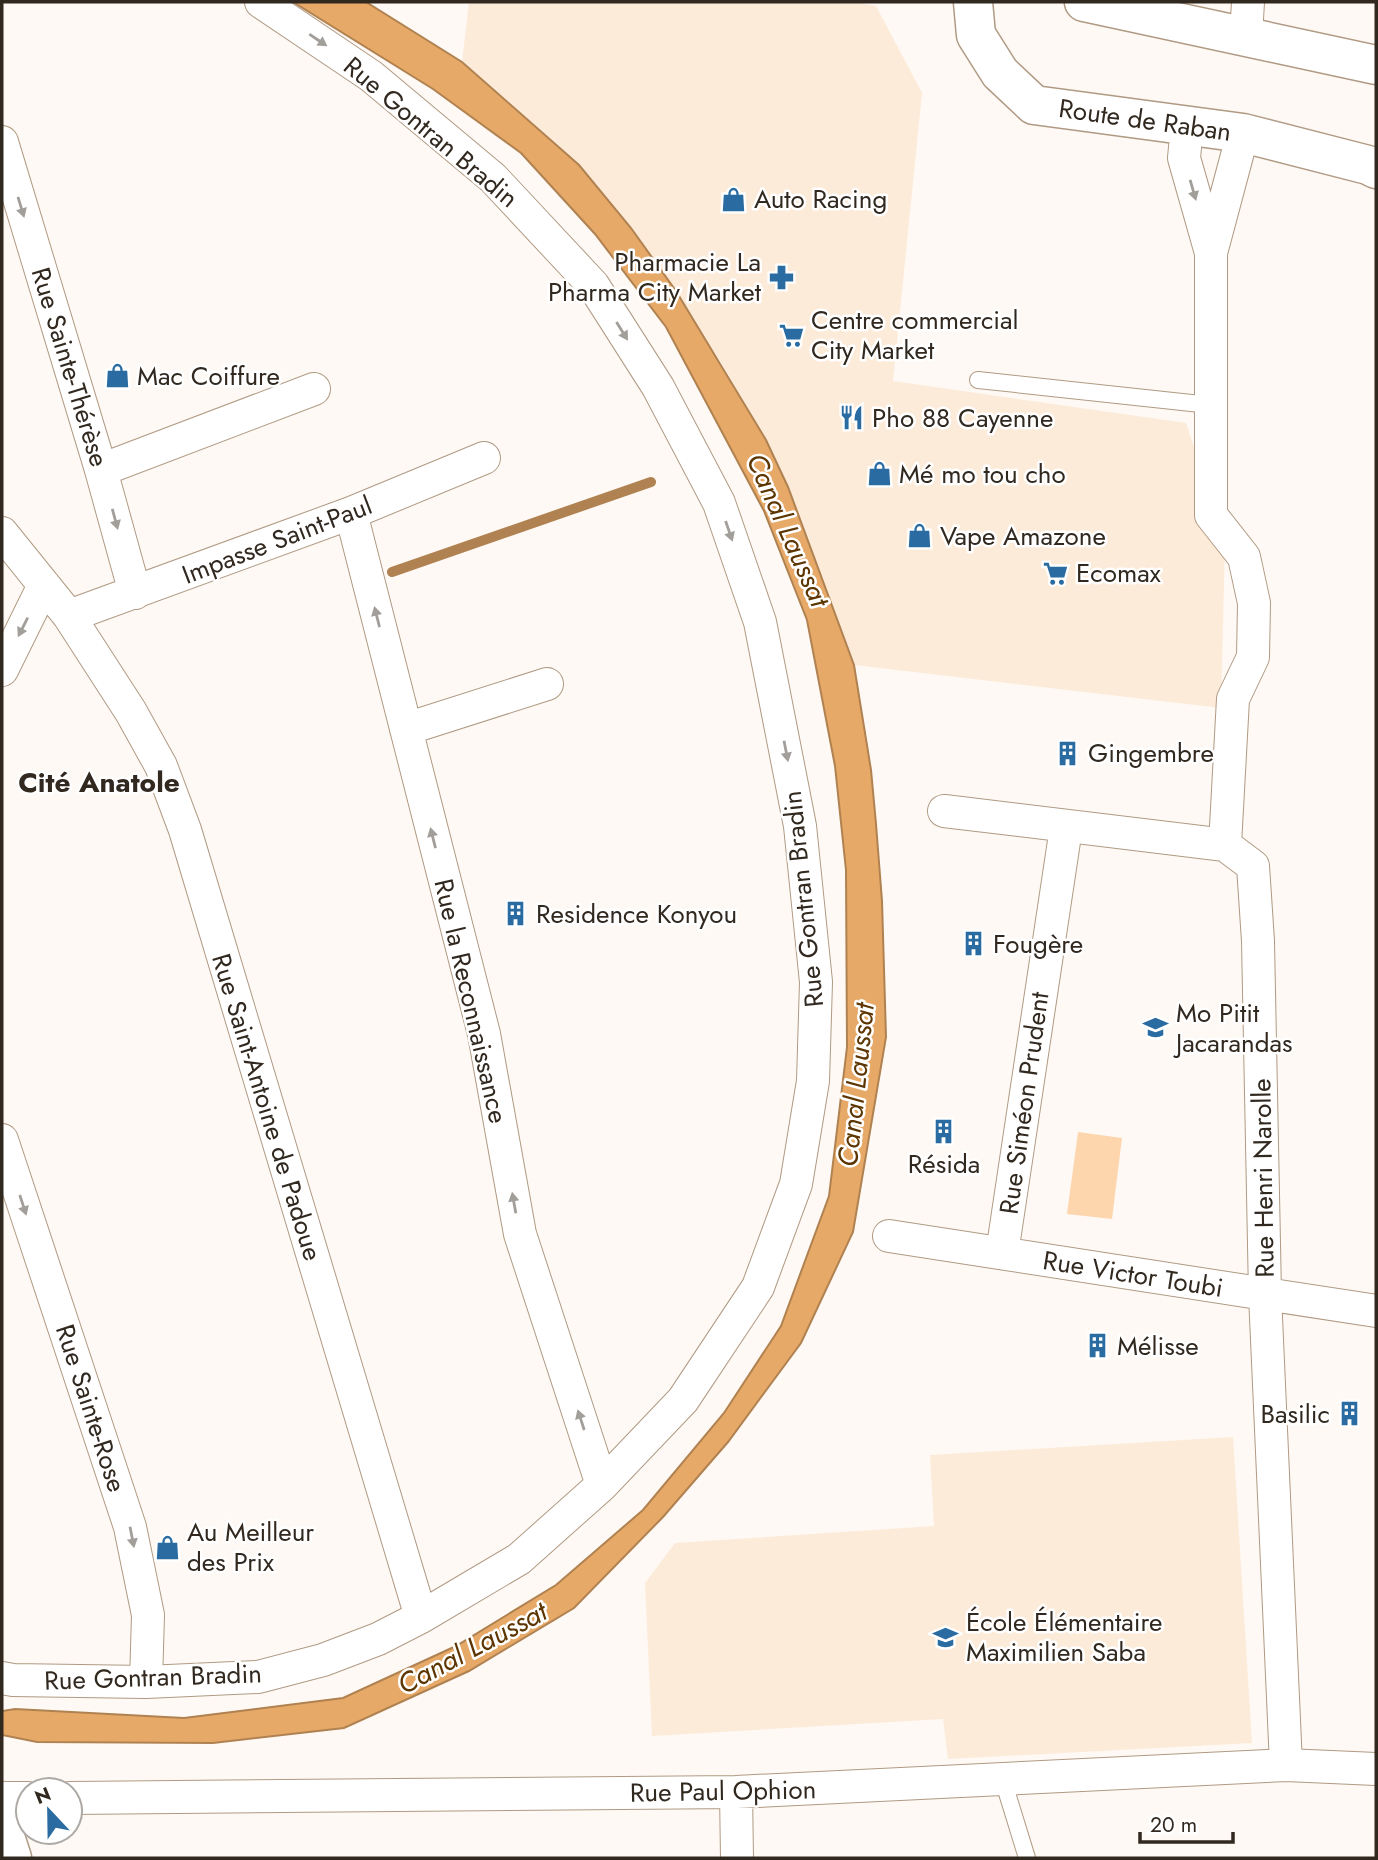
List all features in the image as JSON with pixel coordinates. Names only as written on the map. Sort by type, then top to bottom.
[{"type":"street","name":"Rue Gontran Bradin","points":[[2,1678],[146,1682],[258,1677],[323,1660],[378,1639],[519,1559],[602,1485],[683,1400],[758,1287],[796,1184],[813,1081],[816,982],[800,826],[760,622],[719,503],[658,387],[593,285],[493,178],[371,76],[261,2]]},
{"type":"street","name":"Route de Raban","points":[[973,2],[976,35],[1000,73],[1034,105],[1242,133],[1376,169]]},
{"type":"street","points":[[1084,2],[1247,19],[1376,65]]},
{"type":"street","points":[[1187,126],[1184,158],[1211,253]]},
{"type":"street","points":[[944,811],[1066,828],[1225,845],[1233,699],[1253,657],[1254,603],[1244,556],[1211,514],[1211,253],[1242,133]]},
{"type":"street","name":"Rue Sainte-Thérèse","points":[[2,142],[101,470],[135,593]]},
{"type":"street","points":[[101,470],[314,389]]},
{"type":"street","name":"Impasse Saint-Paul","points":[[69,615],[351,513],[484,458]]},
{"type":"street","name":"Rue la Reconnaissance","points":[[351,513],[484,1034],[520,1234],[602,1485]]},
{"type":"street","name":"Rue Saint-Antoine de Padoue","points":[[2,533],[69,615],[131,712],[161,766],[185,830],[421,1617]]},
{"type":"street","points":[[2,670],[44,585]]},
{"type":"street","points":[[405,729],[547,684]]},
{"type":"street","name":"Rue Siméon Prudent","points":[[1002,1253],[1066,828]]},
{"type":"street","name":"Rue Henri Narolle","points":[[1225,845],[1253,866],[1258,941],[1265,1295],[1286,1765]]},
{"type":"street","name":"Rue Sainte-Rose","points":[[2,1140],[131,1527],[148,1615],[146,1682]]},
{"type":"street","name":"Rue Victor Toubi","points":[[890,1236],[1376,1311]]},
{"type":"street","name":"Rue Paul Ophion","points":[[84,1798],[736,1792],[1286,1765],[1376,1769]]},
{"type":"street","points":[[736,1792],[737,1858]]},
{"type":"street","points":[[2,1827],[12,1858]]},
{"type":"lane","points":[[978,380],[1210,405]]},
{"type":"lane","points":[[1003,1780],[1027,1858]]},
{"type":"shaded area","points":[[469,2],[854,2],[876,6],[922,93],[893,381],[1186,423],[1225,542],[1221,708],[854,665],[788,487],[766,440],[719,359],[579,165],[462,62]]},
{"type":"shaded area","points":[[1078,1132],[1122,1138],[1112,1219],[1067,1214]]},
{"type":"shaded area","name":"École Élémentaire Maximilien Saba","points":[[1233,1437],[1252,1743],[948,1759],[943,1719],[652,1736],[645,1583],[675,1543],[934,1526],[930,1455]]},
{"type":"water","name":"Canal Laussat","points":[[293,2],[366,2],[462,62],[579,165],[631,228],[676,291],[766,440],[788,487],[854,665],[871,770],[876,824],[882,901],[886,1037],[853,1232],[801,1343],[728,1442],[663,1517],[574,1608],[469,1671],[344,1728],[213,1743],[37,1742],[2,1735],[2,1711],[15,1709],[184,1718],[343,1698],[456,1646],[556,1585],[643,1510],[724,1413],[781,1326],[829,1196],[847,1047],[846,870],[835,766],[807,620],[764,511],[666,327],[595,234],[521,153],[433,89]]},
{"type":"waterway","points":[[392,572],[651,482]]},
{"type":"place","name":"Auto Racing","points":[[734,199]]},
{"type":"place","name":"Pharmacie La Pharma City Market","points":[[781,277]]},
{"type":"place","name":"Centre commercial City Market","points":[[791,335]]},
{"type":"place","name":"Mac Coiffure","points":[[117,376]]},
{"type":"place","name":"Pho 88 Cayenne","points":[[852,418]]},
{"type":"place","name":"Mé mo tou cho","points":[[879,474]]},
{"type":"place","name":"Vape Amazone","points":[[920,536]]},
{"type":"place","name":"Ecomax","points":[[1056,573]]},
{"type":"place","name":"Gingembre","points":[[1068,753]]},
{"type":"place","name":"Residence Konyou","points":[[516,914]]},
{"type":"place","name":"Fougère","points":[[973,944]]},
{"type":"place","name":"Mo Pitit Jacarandas","points":[[1156,1028]]},
{"type":"place","name":"Résida","points":[[944,1132]]},
{"type":"place","name":"Mélisse","points":[[1097,1346]]},
{"type":"place","name":"Basilic","points":[[1350,1414]]},
{"type":"place","name":"Au Meilleur des Prix","points":[[167,1547]]},
{"type":"place","name":"École Élémentaire Maximilien Saba","points":[[946,1637]]},
{"type":"district","name":"Cité Anatole","points":[[99,782]]}]
